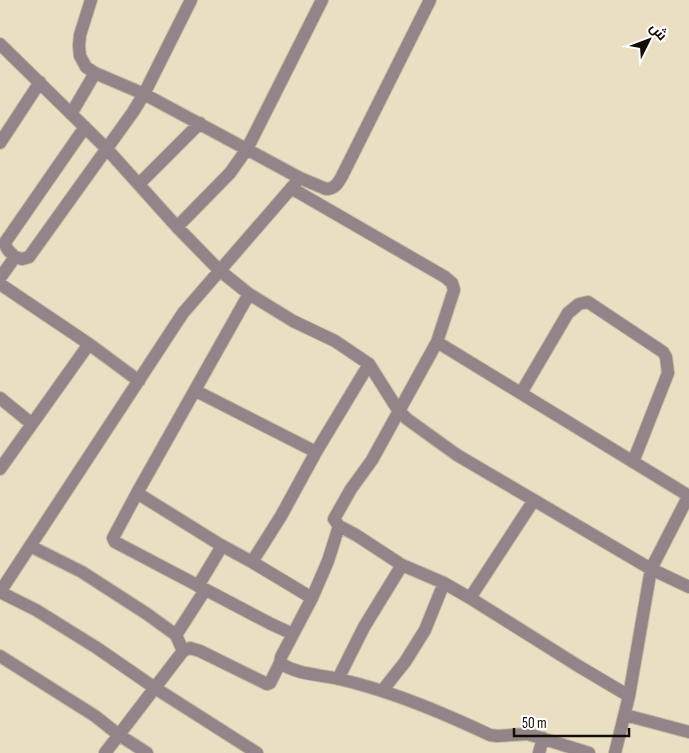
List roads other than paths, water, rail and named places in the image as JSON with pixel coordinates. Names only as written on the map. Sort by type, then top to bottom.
[{"type":"street","points":[[92,0],[80,35],[79,46],[80,56],[86,67],[95,73],[144,94],[300,178],[326,189],[335,187],[339,182],[430,0]]},
{"type":"street","points":[[85,127],[6,241],[8,250],[15,257],[22,260],[29,257],[144,94],[191,0]]},
{"type":"street","points":[[177,228],[230,173],[247,150],[322,0]]},
{"type":"street","points":[[0,44],[106,148],[177,228],[219,270],[249,294],[292,321],[335,341],[369,364],[398,410],[407,419],[457,455],[651,569],[689,586]]},
{"type":"street","points":[[71,114],[95,73]]},
{"type":"street","points":[[0,143],[40,82]]},
{"type":"street","points":[[139,184],[200,123]]},
{"type":"street","points":[[257,753],[155,688],[97,648],[36,610],[0,592],[183,313],[300,178]]},
{"type":"street","points":[[291,188],[445,277],[452,283],[454,290],[438,342],[398,410],[372,460],[351,489],[334,519],[339,526],[402,565],[444,583],[470,598],[629,696]]},
{"type":"street","points":[[0,278],[15,257]]},
{"type":"street","points":[[0,284],[89,344],[139,381]]},
{"type":"street","points":[[249,294],[113,538],[115,542],[293,634]]},
{"type":"street","points":[[521,393],[568,313],[579,304],[588,302],[663,352],[666,357],[668,372],[633,462]]},
{"type":"street","points":[[438,342],[689,496],[651,569],[629,696],[615,753]]},
{"type":"street","points":[[0,470],[89,344]]},
{"type":"street","points":[[252,562],[281,516],[316,452],[369,364]]},
{"type":"street","points":[[196,391],[316,452]]},
{"type":"street","points":[[0,398],[32,424]]},
{"type":"street","points":[[138,493],[222,546],[312,598]]},
{"type":"street","points":[[470,598],[534,500]]},
{"type":"street","points":[[105,753],[184,651],[190,648],[200,651],[267,684],[270,683],[281,657],[312,598],[328,561],[339,526]]},
{"type":"street","points":[[30,546],[82,572],[176,635],[184,651]]},
{"type":"street","points":[[176,635],[202,588],[222,546]]},
{"type":"street","points":[[338,679],[364,627],[402,565]]},
{"type":"street","points":[[382,691],[405,662],[425,630],[444,588],[444,583]]},
{"type":"street","points":[[0,656],[95,716],[119,735],[147,753]]},
{"type":"street","points":[[280,663],[297,671],[338,679],[382,691],[422,705],[490,735],[528,734],[589,753]]},
{"type":"street","points":[[625,715],[689,732]]},
{"type":"street","points":[[539,753],[543,738]]}]
